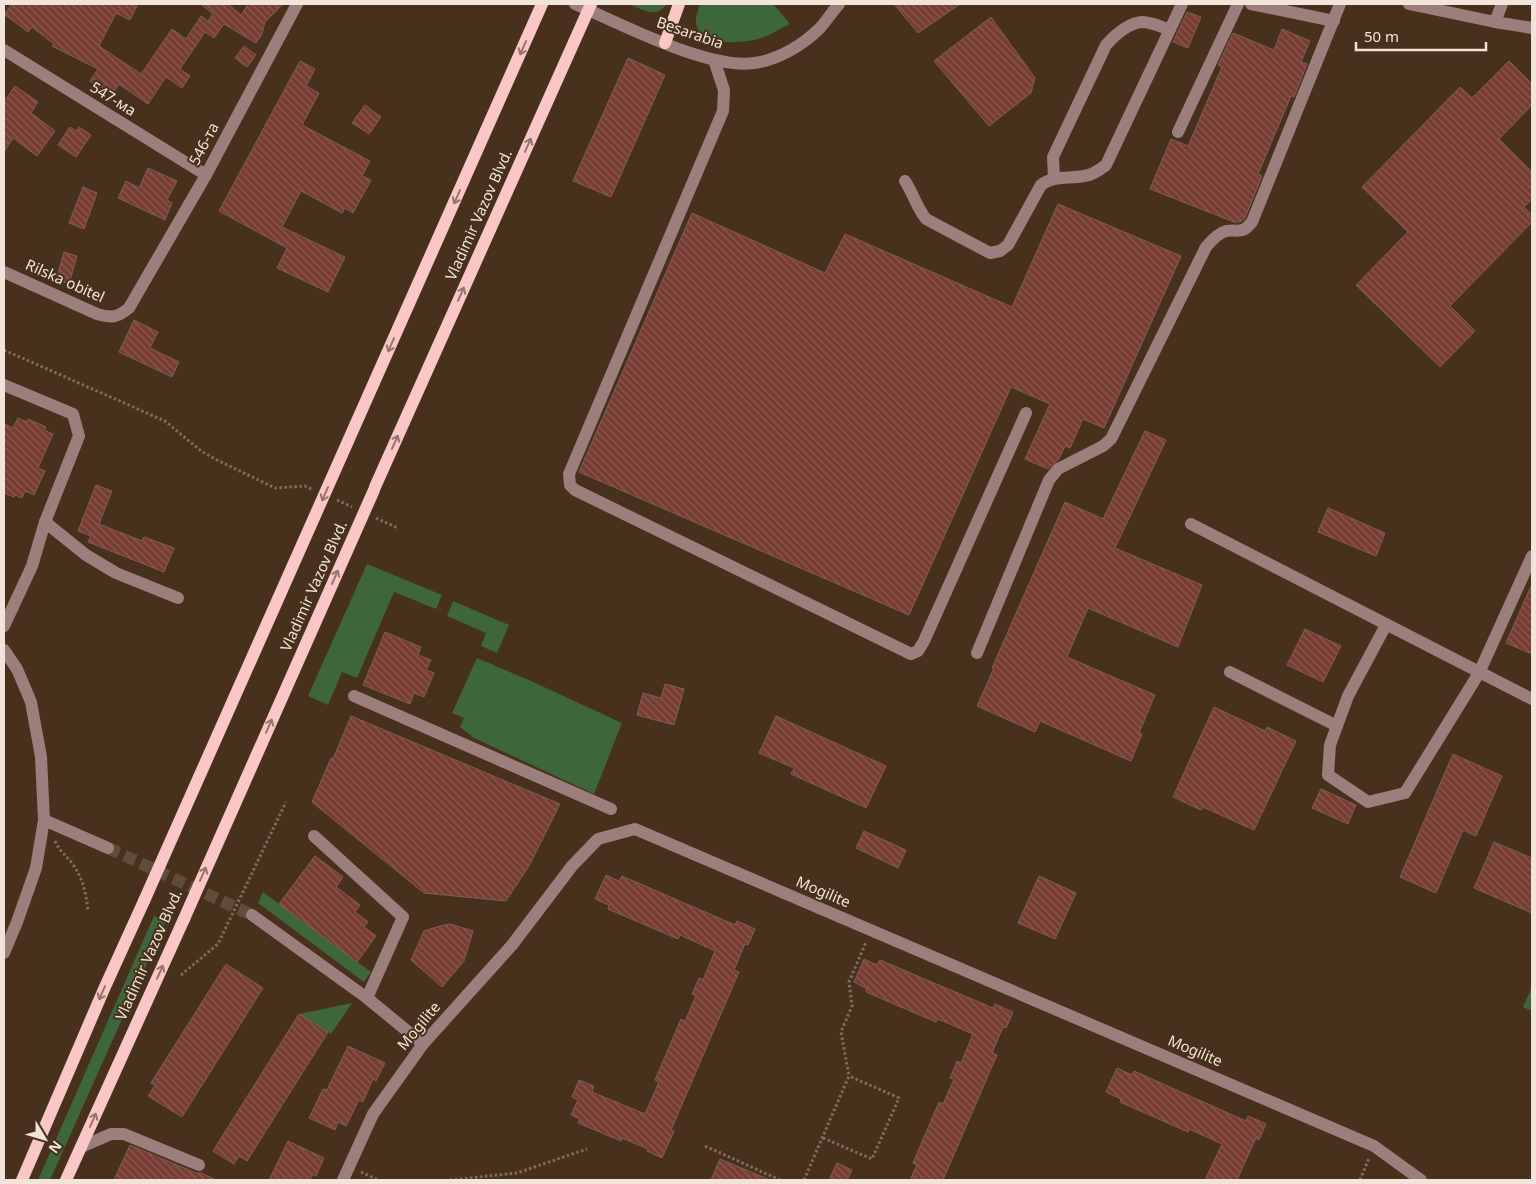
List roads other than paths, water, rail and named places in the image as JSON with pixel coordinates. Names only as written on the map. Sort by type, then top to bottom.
[{"type":"main road","name":"Vladimir Vazov Blvd.","points":[[22,1180],[104,989],[542,4]]},
{"type":"main road","name":"Vladimir Vazov Blvd.","points":[[66,1180],[591,4]]},
{"type":"main road","points":[[665,43],[679,4]]},
{"type":"street","name":"546-та","points":[[136,297],[206,175],[297,4]]},
{"type":"street","name":"Besarabia","points":[[575,4],[665,43],[714,60],[754,64],[790,50],[820,28],[839,4]]},
{"type":"street","points":[[905,181],[926,219],[990,254],[1000,251],[1008,245],[1041,185],[1054,178],[1084,176],[1094,173],[1106,164],[1182,4]]},
{"type":"street","points":[[1178,132],[1238,4]]},
{"type":"street","points":[[1251,4],[1334,21]]},
{"type":"street","points":[[977,653],[1049,480],[1058,469],[1103,446],[1111,439],[1206,247],[1215,237],[1225,231],[1238,232],[1246,230],[1252,222],[1340,4]]},
{"type":"street","points":[[1409,4],[1532,28]]},
{"type":"street","points":[[1495,22],[1502,4]]},
{"type":"street","points":[[1054,178],[1053,157],[1106,45],[1117,34],[1142,22],[1170,29]]},
{"type":"street","name":"547-ма","points":[[4,50],[206,175]]},
{"type":"street","points":[[714,60],[724,90],[723,111],[570,474],[570,484],[575,490],[911,654],[918,651],[924,641],[1026,413]]},
{"type":"street","name":"Rilska obitel","points":[[4,272],[97,314],[110,317],[120,315],[129,308],[136,297]]},
{"type":"street","points":[[4,385],[73,414],[79,436],[45,522],[32,566],[4,626]]},
{"type":"street","points":[[45,522],[86,555],[116,573],[178,598]]},
{"type":"street","points":[[1191,524],[1532,699]]},
{"type":"street","points":[[1386,625],[1348,696],[1330,745],[1328,775],[1368,802],[1405,793],[1479,673],[1532,556]]},
{"type":"street","points":[[4,650],[17,669],[31,702],[41,757],[44,820],[36,868],[18,922],[4,953]]},
{"type":"street","points":[[1230,672],[1337,726]]},
{"type":"street","points":[[354,696],[611,809]]},
{"type":"street","points":[[44,820],[108,848]]},
{"type":"street","name":"Mogilite","points":[[343,1180],[373,1114],[423,1044],[512,945],[572,866],[598,839],[635,829],[1374,1146],[1421,1180]]},
{"type":"street","points":[[314,836],[404,917],[367,998]]},
{"type":"street","points":[[252,915],[367,998],[423,1044]]},
{"type":"street","points":[[81,1147],[111,1134],[124,1134],[199,1164]]},
{"type":"tunnel","points":[[108,848],[252,915]]}]
